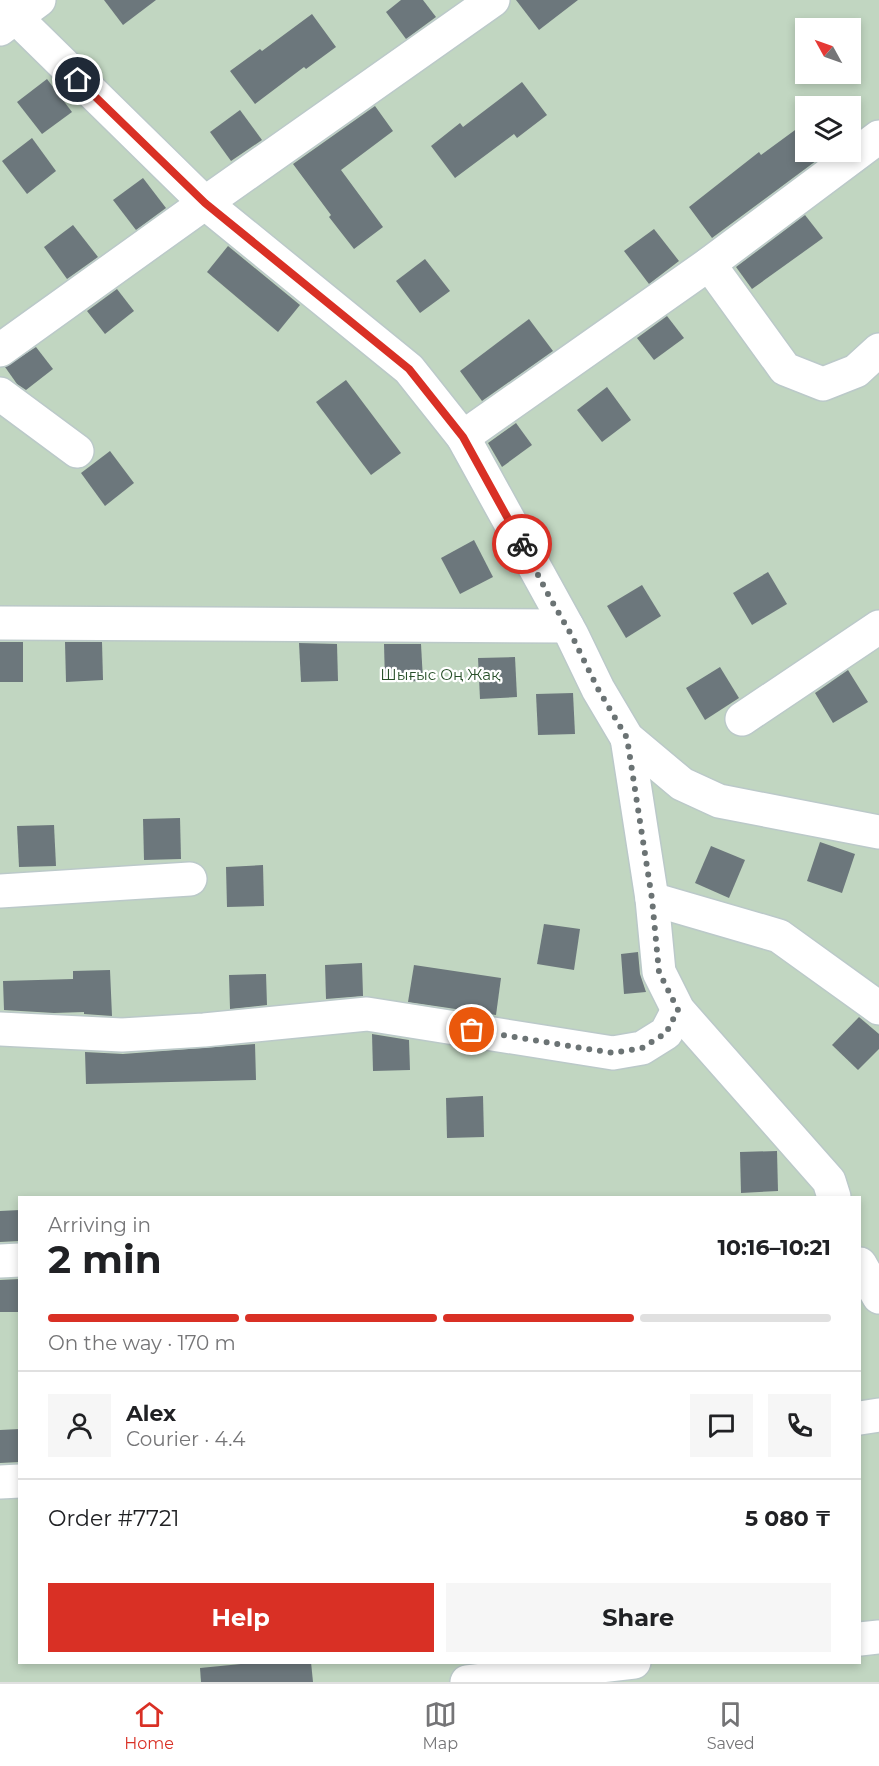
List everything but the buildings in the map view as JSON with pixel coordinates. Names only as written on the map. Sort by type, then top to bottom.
[{"type":"street","points":[[0,350],[493,0]]},
{"type":"street","points":[[13,12],[205,203],[409,369],[463,437],[567,626],[598,689],[627,738],[682,784],[719,801],[879,832]]},
{"type":"street","points":[[463,437],[709,264],[879,137]]},
{"type":"street","points":[[709,264],[785,369],[823,384],[856,371],[879,350]]},
{"type":"street","points":[[0,394],[77,451]]},
{"type":"street","points":[[0,623],[567,626]]},
{"type":"street","points":[[742,719],[879,627]]},
{"type":"street","points":[[627,738],[652,899],[659,972],[678,1010],[830,1180],[834,1196]]},
{"type":"street","points":[[0,891],[190,879]]},
{"type":"street","points":[[652,899],[779,936],[879,1008]]},
{"type":"street","points":[[0,1029],[122,1035],[204,1030],[367,1014],[613,1053],[642,1048],[666,1033],[678,1010]]},
{"type":"street","points":[[0,1261],[18,1260]]},
{"type":"street","points":[[861,1266],[879,1298]]},
{"type":"street","points":[[861,1418],[879,1415]]},
{"type":"street","points":[[0,1482],[18,1481]]},
{"type":"street","points":[[861,1639],[879,1637]]},
{"type":"street","points":[[467,1682],[617,1664]]},
{"type":"green space","name":"Шығыс Оң Жақ","points":[[0,0],[879,0],[879,1682],[0,1682]]},
{"type":"way so far","points":[[472,1030],[613,1053],[642,1048],[666,1033],[678,1010],[659,972],[652,899],[627,738],[598,689],[522,544]]},
{"type":"route","points":[[78,80],[205,203],[409,369],[463,437],[522,544]]}]
